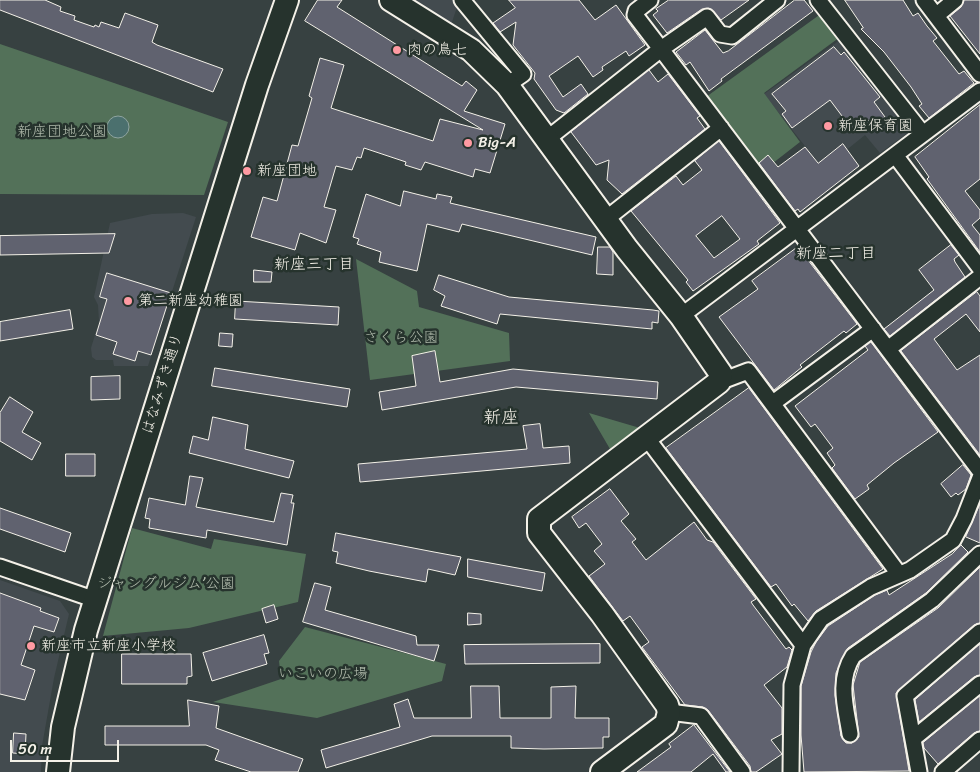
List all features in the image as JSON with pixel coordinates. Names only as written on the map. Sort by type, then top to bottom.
[{"type":"street","name":"はなみずき通り","points":[[58,772],[63,727],[86,630],[257,85],[287,0]]},
{"type":"street","points":[[391,0],[471,50],[507,85],[606,219],[681,316],[719,370],[719,382]]},
{"type":"street","points":[[462,0],[523,74],[507,85]]},
{"type":"street","points":[[650,0],[632,5],[635,15],[980,471]]},
{"type":"street","points":[[547,139],[661,49],[707,17],[720,34],[732,36],[777,0]]},
{"type":"street","points":[[818,0],[923,134]]},
{"type":"street","points":[[924,0],[980,74]]},
{"type":"street","points":[[937,15],[955,0]]},
{"type":"street","points":[[681,316],[980,91]]},
{"type":"street","points":[[606,219],[722,128]]},
{"type":"street","points":[[895,155],[980,268]]},
{"type":"street","points":[[888,349],[980,277]]},
{"type":"street","points":[[773,403],[873,329]]},
{"type":"street","points":[[602,772],[666,724],[669,712],[667,704],[602,614],[540,534],[539,519],[719,382],[748,371],[899,574]]},
{"type":"street","points":[[646,437],[802,645]]},
{"type":"street","points":[[791,772],[792,685],[802,645],[821,619],[871,587],[910,570],[954,540],[980,478]]},
{"type":"street","points":[[850,734],[842,689],[847,666],[853,656],[932,600],[980,554]]},
{"type":"street","points":[[0,567],[96,600]]},
{"type":"street","points":[[919,772],[906,696],[980,632]]},
{"type":"street","points":[[914,738],[980,684]]},
{"type":"street","points":[[669,712],[701,716],[742,772]]},
{"type":"street","points":[[943,772],[980,740]]},
{"type":"shaded area","points":[[405,0],[458,0],[459,1],[450,28]]},
{"type":"shaded area","points":[[840,40],[909,132],[880,153],[865,135],[823,169],[764,94]]},
{"type":"shaded area","points":[[183,213],[196,217],[148,366],[114,366],[113,360],[96,360],[92,357],[91,348],[99,322],[98,305],[94,297],[110,223],[152,214]]},
{"type":"shaded area","name":"新座市立新座小学校","points":[[0,580],[60,601],[69,614],[54,678],[42,746],[41,772],[0,772]]},
{"type":"green space","points":[[822,13],[840,37],[764,93],[800,142],[764,170],[706,97]]},
{"type":"green space","name":"新座団地公園","points":[[0,44],[228,122],[204,195],[0,194]]},
{"type":"green space","name":"さくら公園","points":[[356,259],[417,291],[419,307],[509,333],[510,361],[370,380]]},
{"type":"green space","points":[[589,413],[640,428],[610,449]]},
{"type":"green space","name":"ジャングルジム’公園","points":[[132,528],[211,549],[214,539],[306,554],[298,602],[189,628],[103,636]]},
{"type":"green space","name":"いこいの広場","points":[[305,627],[446,664],[442,681],[317,718],[213,702],[281,679],[279,661]]},
{"type":"water","points":[[118,116],[126,119],[129,127],[126,135],[118,138],[110,135],[107,127],[110,119]]},
{"type":"building","points":[[0,0],[45,0],[61,7],[60,11],[75,16],[74,20],[94,27],[95,25],[99,27],[101,22],[119,28],[125,13],[158,25],[152,42],[157,45],[223,69],[213,92],[0,10]]},
{"type":"building","points":[[318,0],[342,0],[337,7],[462,86],[466,81],[477,90],[464,111],[505,124],[490,173],[475,169],[473,177],[425,162],[421,170],[405,165],[406,162],[364,148],[361,158],[357,157],[352,170],[336,166],[324,207],[336,210],[326,243],[300,233],[295,250],[251,237],[263,197],[277,201],[292,145],[298,146],[312,98],[309,96],[320,58],[344,65],[331,108],[433,141],[440,119],[483,130],[305,21]]},
{"type":"building","points":[[509,0],[579,0],[595,20],[616,5],[645,45],[629,56],[626,51],[602,67],[603,70],[593,77],[578,56],[549,76],[563,97],[581,84],[588,94],[564,113],[556,110],[534,79],[535,73],[513,45],[516,22],[500,32],[493,23],[515,8]]},
{"type":"building","points":[[669,0],[749,0],[721,20],[711,9],[702,9],[667,33],[653,15],[658,11],[656,9]]},
{"type":"building","points":[[795,0],[804,0],[813,11],[721,79],[722,81],[709,91],[690,62],[686,65],[676,52],[705,30],[723,53],[728,51]]},
{"type":"building","points":[[845,0],[903,0],[913,16],[918,13],[937,38],[933,41],[959,74],[964,71],[974,83],[929,118],[919,106],[922,104],[911,87],[884,52],[861,29],[863,28]]},
{"type":"building","points":[[964,0],[980,0],[980,54],[950,16],[961,7]]},
{"type":"building","points":[[834,47],[841,55],[844,52],[880,97],[874,102],[885,117],[873,126],[869,120],[854,132],[830,100],[792,128],[782,114],[786,111],[772,94]]},
{"type":"building","points":[[649,70],[658,82],[668,74],[700,116],[697,118],[705,129],[622,194],[607,180],[609,160],[596,165],[571,132]]},
{"type":"building","points":[[980,105],[980,179],[965,191],[980,210],[980,218],[972,225],[980,235],[980,252],[927,179],[929,177],[915,157]]},
{"type":"building","points":[[719,141],[780,223],[757,241],[759,244],[693,291],[686,282],[688,280],[631,211],[676,176],[683,185],[702,170],[695,161]],"holes":[[[722,216],[740,239],[714,258],[696,236]]]},
{"type":"building","points":[[843,144],[859,166],[800,212],[798,209],[795,211],[759,163],[768,155],[778,167],[805,147],[818,163]]},
{"type":"building","points":[[404,191],[436,199],[437,194],[452,197],[450,203],[596,237],[592,255],[462,224],[459,232],[427,224],[417,271],[379,262],[381,252],[357,244],[359,239],[353,237],[366,194],[400,206]]},
{"type":"building","points":[[115,234],[109,253],[0,255],[0,236]]},
{"type":"building","points":[[951,245],[959,255],[954,259],[965,277],[890,336],[884,329],[934,290],[919,270]]},
{"type":"building","points":[[598,247],[610,247],[613,252],[613,275],[597,274]]},
{"type":"building","points":[[798,247],[857,324],[846,333],[844,331],[800,365],[802,367],[774,390],[719,317],[758,289],[752,281]]},
{"type":"building","points":[[254,270],[272,272],[271,282],[254,282]]},
{"type":"building","points":[[107,273],[171,293],[151,355],[138,351],[135,361],[113,354],[117,342],[96,335],[107,299],[100,297]]},
{"type":"building","points":[[439,275],[509,297],[659,311],[658,323],[652,322],[652,329],[500,314],[497,324],[441,306],[445,296],[434,290]]},
{"type":"building","points":[[977,292],[980,296],[980,332],[966,314],[934,339],[957,370],[980,355],[980,455],[901,351]]},
{"type":"building","points":[[236,301],[339,307],[338,325],[235,319]]},
{"type":"building","points":[[70,310],[73,329],[0,341],[0,322]]},
{"type":"building","points":[[220,333],[233,334],[232,347],[219,346]]},
{"type":"building","points":[[871,342],[938,432],[894,463],[867,485],[869,489],[855,499],[832,468],[835,465],[827,453],[833,448],[815,424],[811,427],[795,406],[868,350],[865,346]]},
{"type":"building","points":[[435,351],[440,382],[513,369],[658,382],[657,399],[516,387],[382,410],[379,392],[416,386],[412,356]]},
{"type":"building","points":[[215,368],[350,389],[347,407],[212,386]]},
{"type":"building","points":[[120,376],[120,399],[91,400],[91,377]]},
{"type":"building","points":[[749,388],[883,569],[816,611],[808,621],[794,604],[792,606],[776,584],[771,587],[666,448]]},
{"type":"building","points":[[10,397],[33,412],[22,432],[41,443],[32,460],[0,441],[0,413]]},
{"type":"building","points":[[213,417],[248,425],[245,449],[294,461],[289,478],[189,453],[193,436],[208,440]]},
{"type":"building","points":[[540,424],[543,448],[569,446],[570,463],[360,482],[358,464],[527,449],[523,426]]},
{"type":"building","points":[[66,454],[95,454],[95,476],[66,476]]},
{"type":"building","points":[[963,465],[971,475],[966,489],[958,495],[956,493],[951,497],[941,484]]},
{"type":"building","points":[[190,476],[203,478],[196,507],[274,522],[281,493],[293,495],[291,503],[294,503],[287,545],[207,530],[206,538],[149,528],[150,519],[145,518],[149,498],[185,505]]},
{"type":"building","points":[[610,489],[629,514],[621,521],[636,539],[632,542],[646,560],[694,522],[707,540],[713,542],[756,599],[751,602],[786,649],[789,647],[792,650],[787,667],[764,685],[782,708],[782,734],[771,740],[782,754],[756,772],[751,772],[750,766],[708,710],[703,707],[685,705],[642,647],[649,642],[630,616],[623,621],[589,576],[605,564],[594,551],[602,544],[586,523],[579,528],[572,517]]},
{"type":"building","points":[[980,504],[980,543],[966,537]]},
{"type":"building","points":[[0,508],[71,533],[65,552],[0,529]]},
{"type":"building","points":[[336,533],[461,557],[455,575],[428,569],[426,582],[336,563],[338,552],[333,551]]},
{"type":"building","points":[[961,545],[968,552],[926,593],[848,648],[836,673],[835,695],[841,736],[846,743],[852,743],[859,737],[853,685],[860,662],[938,608],[980,567],[980,623],[974,625],[896,693],[909,771],[804,772],[801,735],[801,686],[811,652],[816,642],[828,626],[875,595],[887,590],[889,595],[952,554]]},
{"type":"building","points":[[468,559],[545,573],[542,591],[468,577]]},
{"type":"building","points":[[315,583],[331,587],[325,610],[416,636],[417,645],[439,645],[434,661],[303,622]]},
{"type":"building","points":[[0,593],[41,608],[40,611],[59,618],[54,632],[34,626],[21,665],[35,670],[25,700],[0,694]]},
{"type":"building","points":[[274,605],[278,619],[266,623],[262,609]]},
{"type":"building","points":[[468,613],[481,614],[481,624],[468,625]]},
{"type":"building","points":[[264,635],[269,653],[264,654],[267,664],[212,681],[203,653]]},
{"type":"building","points":[[600,644],[600,663],[465,664],[464,645]]},
{"type":"building","points":[[980,644],[980,675],[974,677],[919,722],[915,700]]},
{"type":"building","points":[[122,654],[191,654],[192,676],[187,677],[187,684],[122,684]]},
{"type":"building","points":[[471,686],[499,686],[500,718],[551,718],[551,687],[576,686],[575,718],[609,718],[609,737],[603,737],[603,748],[544,749],[511,748],[511,736],[432,736],[326,768],[321,750],[400,727],[394,704],[408,699],[414,718],[471,718]]},
{"type":"building","points":[[980,696],[980,731],[974,733],[938,764],[924,748],[923,743]]},
{"type":"building","points":[[188,700],[219,706],[216,728],[303,759],[298,772],[251,772],[215,760],[219,750],[206,745],[105,745],[105,726],[189,726]]},
{"type":"building","points":[[694,725],[730,772],[726,772],[713,754],[691,772],[637,772],[671,747],[669,744]]},
{"type":"building","points":[[14,733],[26,734],[25,754],[13,753]]},
{"type":"place","name":"肉の鳥七","points":[[397,50]]},
{"type":"place","name":"新座保育園","points":[[828,126]]},
{"type":"place","name":"Big-A","points":[[468,143]]},
{"type":"place","name":"新座団地","points":[[247,171]]},
{"type":"place","name":"第二新座幼稚園","points":[[128,301]]},
{"type":"place","name":"新座市立新座小学校","points":[[31,646]]},
{"type":"district","name":"新座二丁目","points":[[836,254]]},
{"type":"district","name":"新座三丁目","points":[[314,265]]},
{"type":"district","name":"新座","points":[[501,418]]}]
